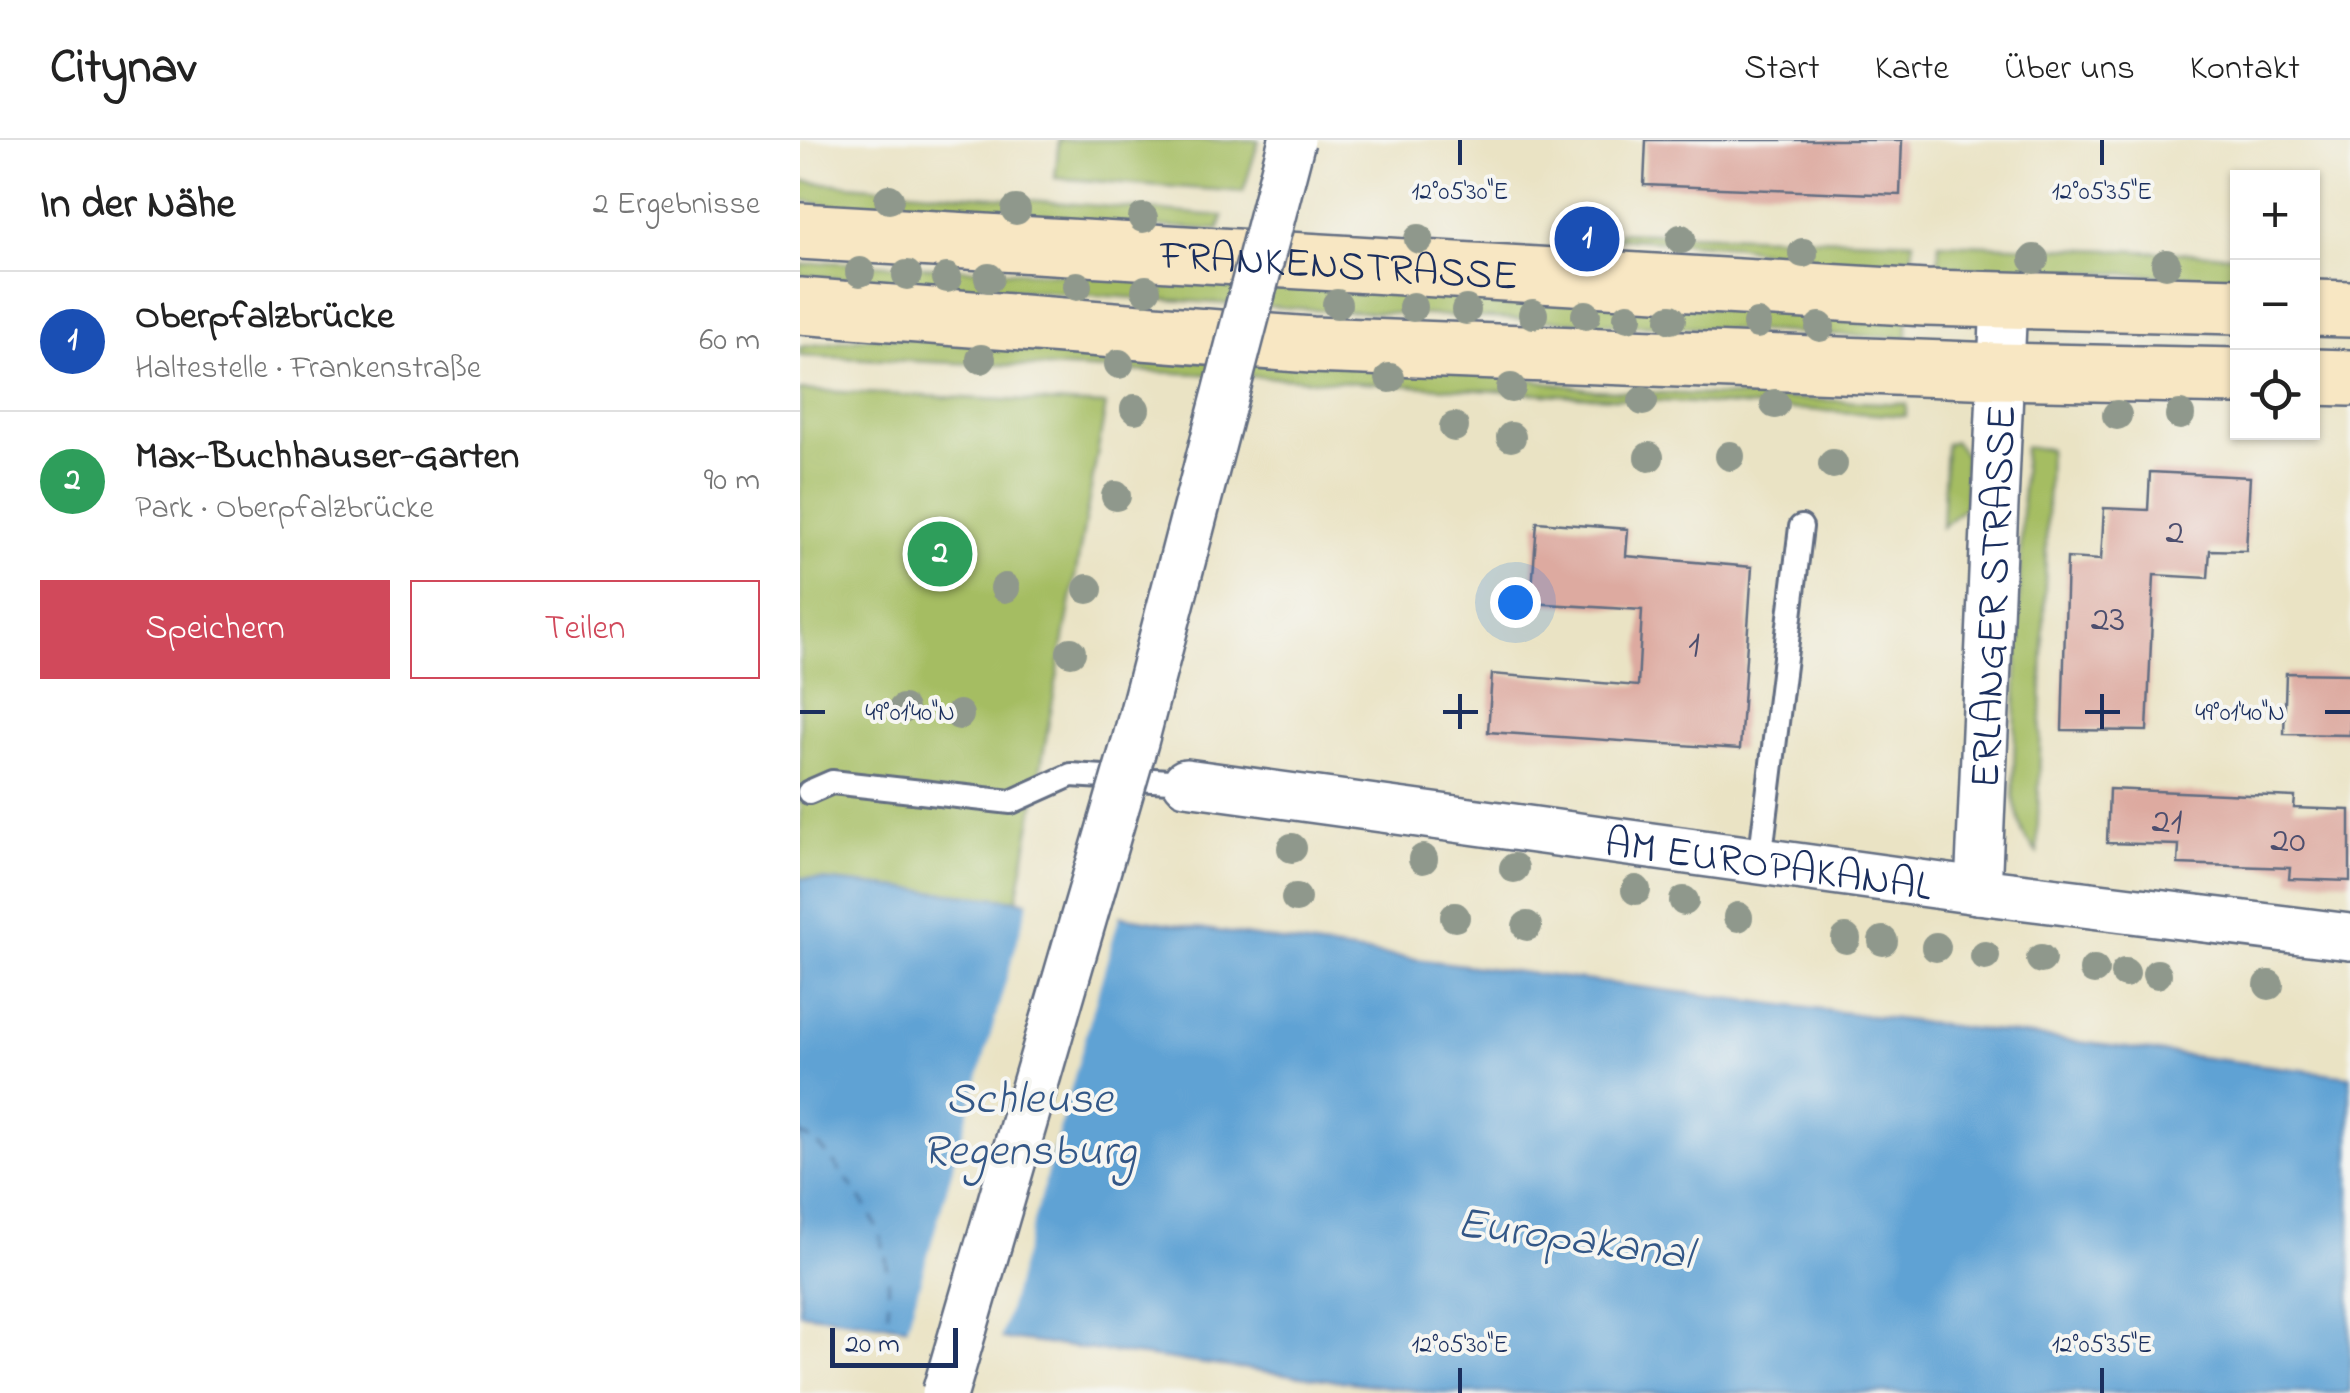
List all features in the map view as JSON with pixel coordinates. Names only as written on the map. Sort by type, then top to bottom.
[{"type":"main road","name":"FRANKENSTRASSE","points":[[800,231],[1594,280],[2004,300],[2230,306]]},
{"type":"main road","name":"FRANKENSTRASSE","points":[[800,306],[1312,345],[2230,376]]},
{"type":"main road","points":[[2320,308],[2350,310]]},
{"type":"main road","points":[[2320,377],[2350,378]]},
{"type":"street","points":[[945,1393],[1135,742],[1292,140]]},
{"type":"street","name":"ERLANGER STRASSE","points":[[1978,891],[2004,300]]},
{"type":"street","name":"AM EUROPAKANAL","points":[[1186,782],[1978,891],[2350,937]]},
{"type":"lane","points":[[1760,861],[1801,527]]},
{"type":"lane","points":[[808,792],[832,782],[1012,802],[1070,775],[1186,782]]},
{"type":"green space","points":[[1059,140],[1259,140],[1243,192],[1055,178]]},
{"type":"green space","points":[[800,181],[1223,216],[1219,230],[830,206],[800,200]]},
{"type":"green space","points":[[1621,232],[1913,241],[1912,266],[1813,263],[1738,246],[1613,238]]},
{"type":"green space","points":[[1939,243],[2230,255],[2230,278],[1938,267]]},
{"type":"green space","points":[[828,262],[1907,317],[1907,338],[1323,310],[800,276],[800,265]]},
{"type":"green space","points":[[877,336],[1481,371],[1593,390],[1906,404],[1906,416],[1265,377],[800,356],[800,347]]},
{"type":"green space","points":[[800,390],[1106,405],[1017,900],[800,878]]},
{"type":"green space","points":[[1954,441],[1965,455],[1966,506],[1942,527],[1946,444]]},
{"type":"green space","points":[[2024,447],[2049,449],[2037,853],[2023,834],[2013,797]]},
{"type":"water","name":"Schleuse Regensburg","points":[[800,878],[1017,900],[1320,947],[2350,1076],[2350,1393],[1436,1393],[800,1313]]},
{"type":"pier","points":[[1030,897],[1121,910],[999,1343],[906,1332]]},
{"type":"building","points":[[1646,140],[1902,140],[1900,195],[1644,185]]},
{"type":"building","points":[[2150,472],[2250,477],[2246,551],[2210,550],[2208,578],[2154,575],[2147,731],[2062,730],[2067,558],[2101,560],[2104,508],[2148,510]]},
{"type":"building","points":[[1537,522],[1628,529],[1626,556],[1752,567],[1740,749],[1488,732],[1492,674],[1638,686],[1642,610],[1531,603]]},
{"type":"building","points":[[2286,673],[2350,674],[2350,735],[2284,734]]},
{"type":"building","points":[[2109,789],[2295,797],[2294,808],[2350,810],[2350,881],[2289,879],[2290,868],[2178,864],[2179,845],[2107,843]]},
{"type":"ferry route","points":[[800,1134],[827,1154],[855,1190],[875,1225],[886,1260],[887,1325]]},
{"type":"place","name":"Oberpfalzbrücke","points":[[1587,239]]},
{"type":"place","name":"Max-Buchhauser-Garten","points":[[940,554]]},
{"type":"water label","name":"Europakanal","points":[[1575,1236]]}]
